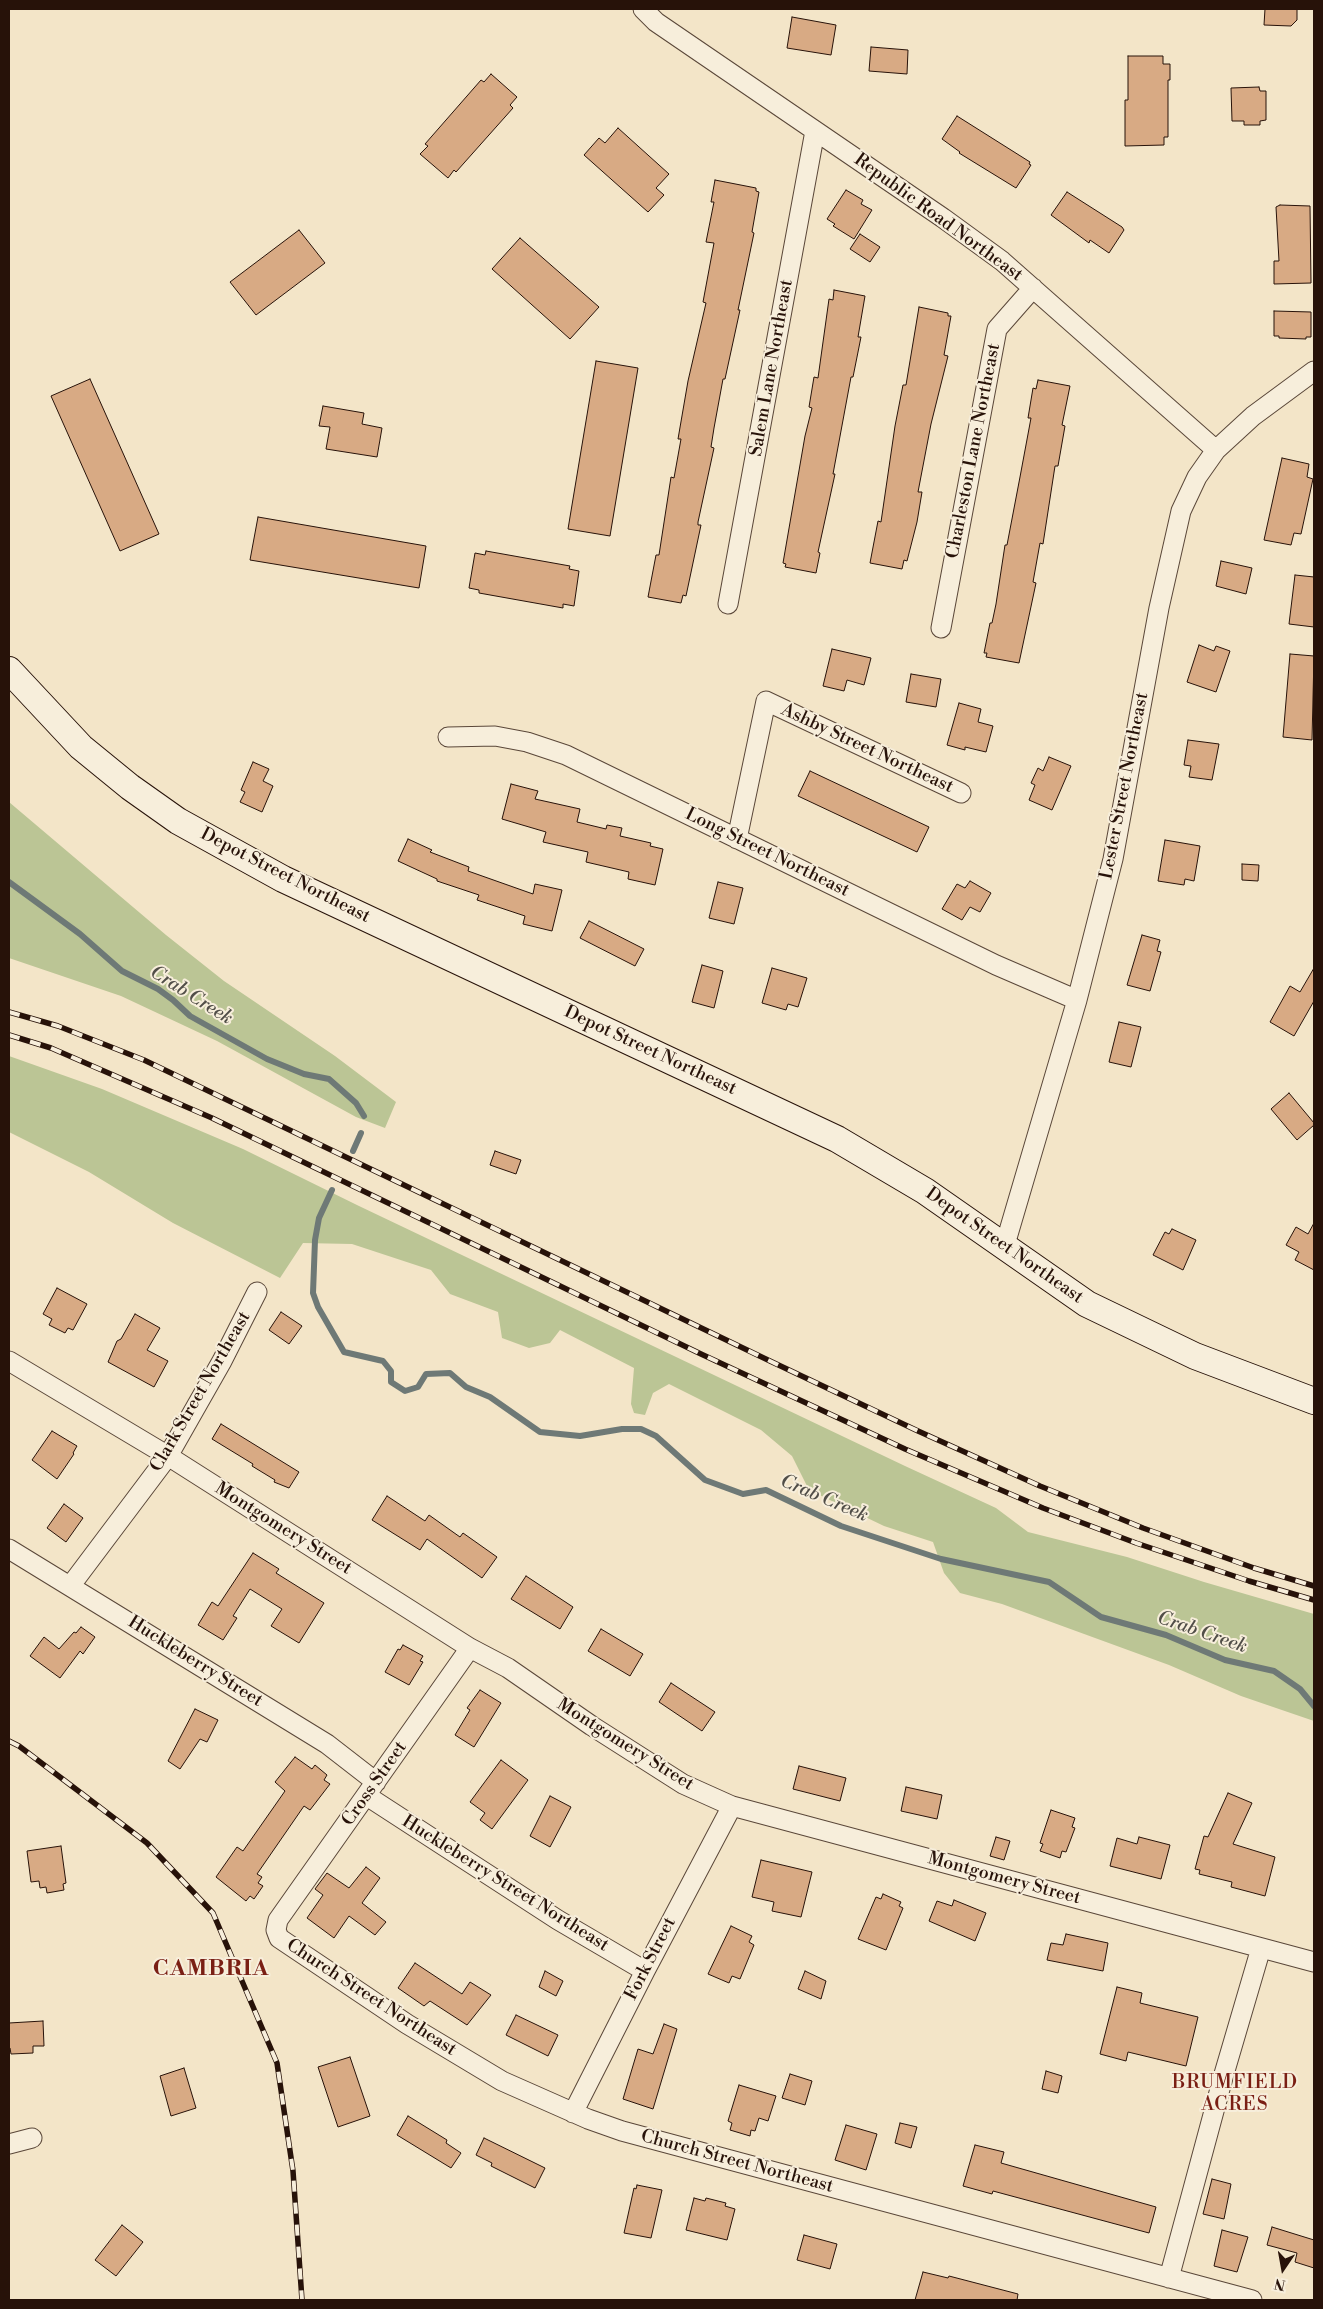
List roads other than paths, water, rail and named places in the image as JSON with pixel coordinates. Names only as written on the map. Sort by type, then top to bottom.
[{"type":"main road","name":"Depot Street Northeast","points":[[9,670],[81,747],[130,787],[178,821],[292,883],[837,1139],[925,1191],[1004,1248],[1087,1304],[1195,1356],[1314,1401]]},
{"type":"street","name":"Republic Road Northeast","points":[[643,9],[656,22],[943,218],[1002,261],[1216,450]]},
{"type":"street","name":"Salem Lane Northeast","points":[[728,604],[815,131]]},
{"type":"street","name":"Charleston Lane Northeast","points":[[941,628],[997,329],[1033,288]]},
{"type":"street","name":"Lester Street Northeast","points":[[1004,1248],[1077,1000],[1113,859],[1157,618],[1182,511],[1197,477],[1216,450],[1253,416],[1314,372]]},
{"type":"street","name":"Ashby Street Northeast","points":[[737,839],[766,701],[961,793]]},
{"type":"street","name":"Long Street Northeast","points":[[448,737],[495,736],[527,742],[566,755],[996,965],[1077,1000]]},
{"type":"street","name":"Clark Street Northeast","points":[[71,1586],[168,1456],[222,1361],[257,1292]]},
{"type":"street","name":"Montgomery Street","points":[[9,1361],[168,1456],[470,1648],[508,1668],[592,1726],[683,1784],[732,1806],[1314,1962]]},
{"type":"street","name":"Huckleberry Street","points":[[9,1549],[327,1744],[372,1789]]},
{"type":"street","name":"Cross Street","points":[[278,1920],[470,1648]]},
{"type":"street","name":"Huckleberry Street Northeast","points":[[372,1789],[558,1920],[645,1971]]},
{"type":"street","name":"Fork Street","points":[[573,2114],[645,1971],[732,1806]]},
{"type":"street","name":"Church Street Northeast","points":[[278,1920],[276,1930],[279,1938],[407,2024],[502,2081],[573,2114],[622,2131],[1252,2300]]},
{"type":"street","points":[[1169,2278],[1224,2074],[1261,1948]]},
{"type":"street","points":[[9,2144],[32,2138]]},
{"type":"waterway","name":"Crab Creek","points":[[9,882],[80,934],[122,971],[158,989],[190,1016],[267,1059],[304,1074],[329,1079],[356,1103],[364,1116]]},
{"type":"waterway","name":"Crab Creek","points":[[353,1151],[361,1133]]},
{"type":"waterway","name":"Crab Creek","points":[[332,1190],[319,1218],[315,1240],[313,1293],[318,1307],[344,1352],[383,1361],[391,1371],[391,1382],[405,1391],[418,1387],[426,1374],[450,1373],[466,1387],[490,1397],[540,1432],[580,1436],[622,1429],[641,1429],[656,1436],[705,1480],[743,1494],[766,1490],[841,1526],[941,1559],[1049,1582],[1101,1617],[1166,1635],[1225,1660],[1274,1671],[1300,1689],[1314,1706]]},
{"type":"railway","points":[[9,1012],[58,1026],[144,1060],[770,1361],[1040,1486],[1143,1528],[1254,1568],[1314,1586]]},
{"type":"railway","points":[[9,1035],[51,1048],[212,1118],[701,1354],[905,1449],[1043,1508],[1136,1543],[1249,1581],[1314,1600]]},
{"type":"railway","points":[[9,1741],[19,1746],[147,1843],[213,1913],[277,2063],[293,2171],[302,2300]]},
{"type":"district","name":"CAMBRIA","points":[[211,1970]]},
{"type":"district","name":"BRUMFIELD ACRES","points":[[1235,2094]]}]
